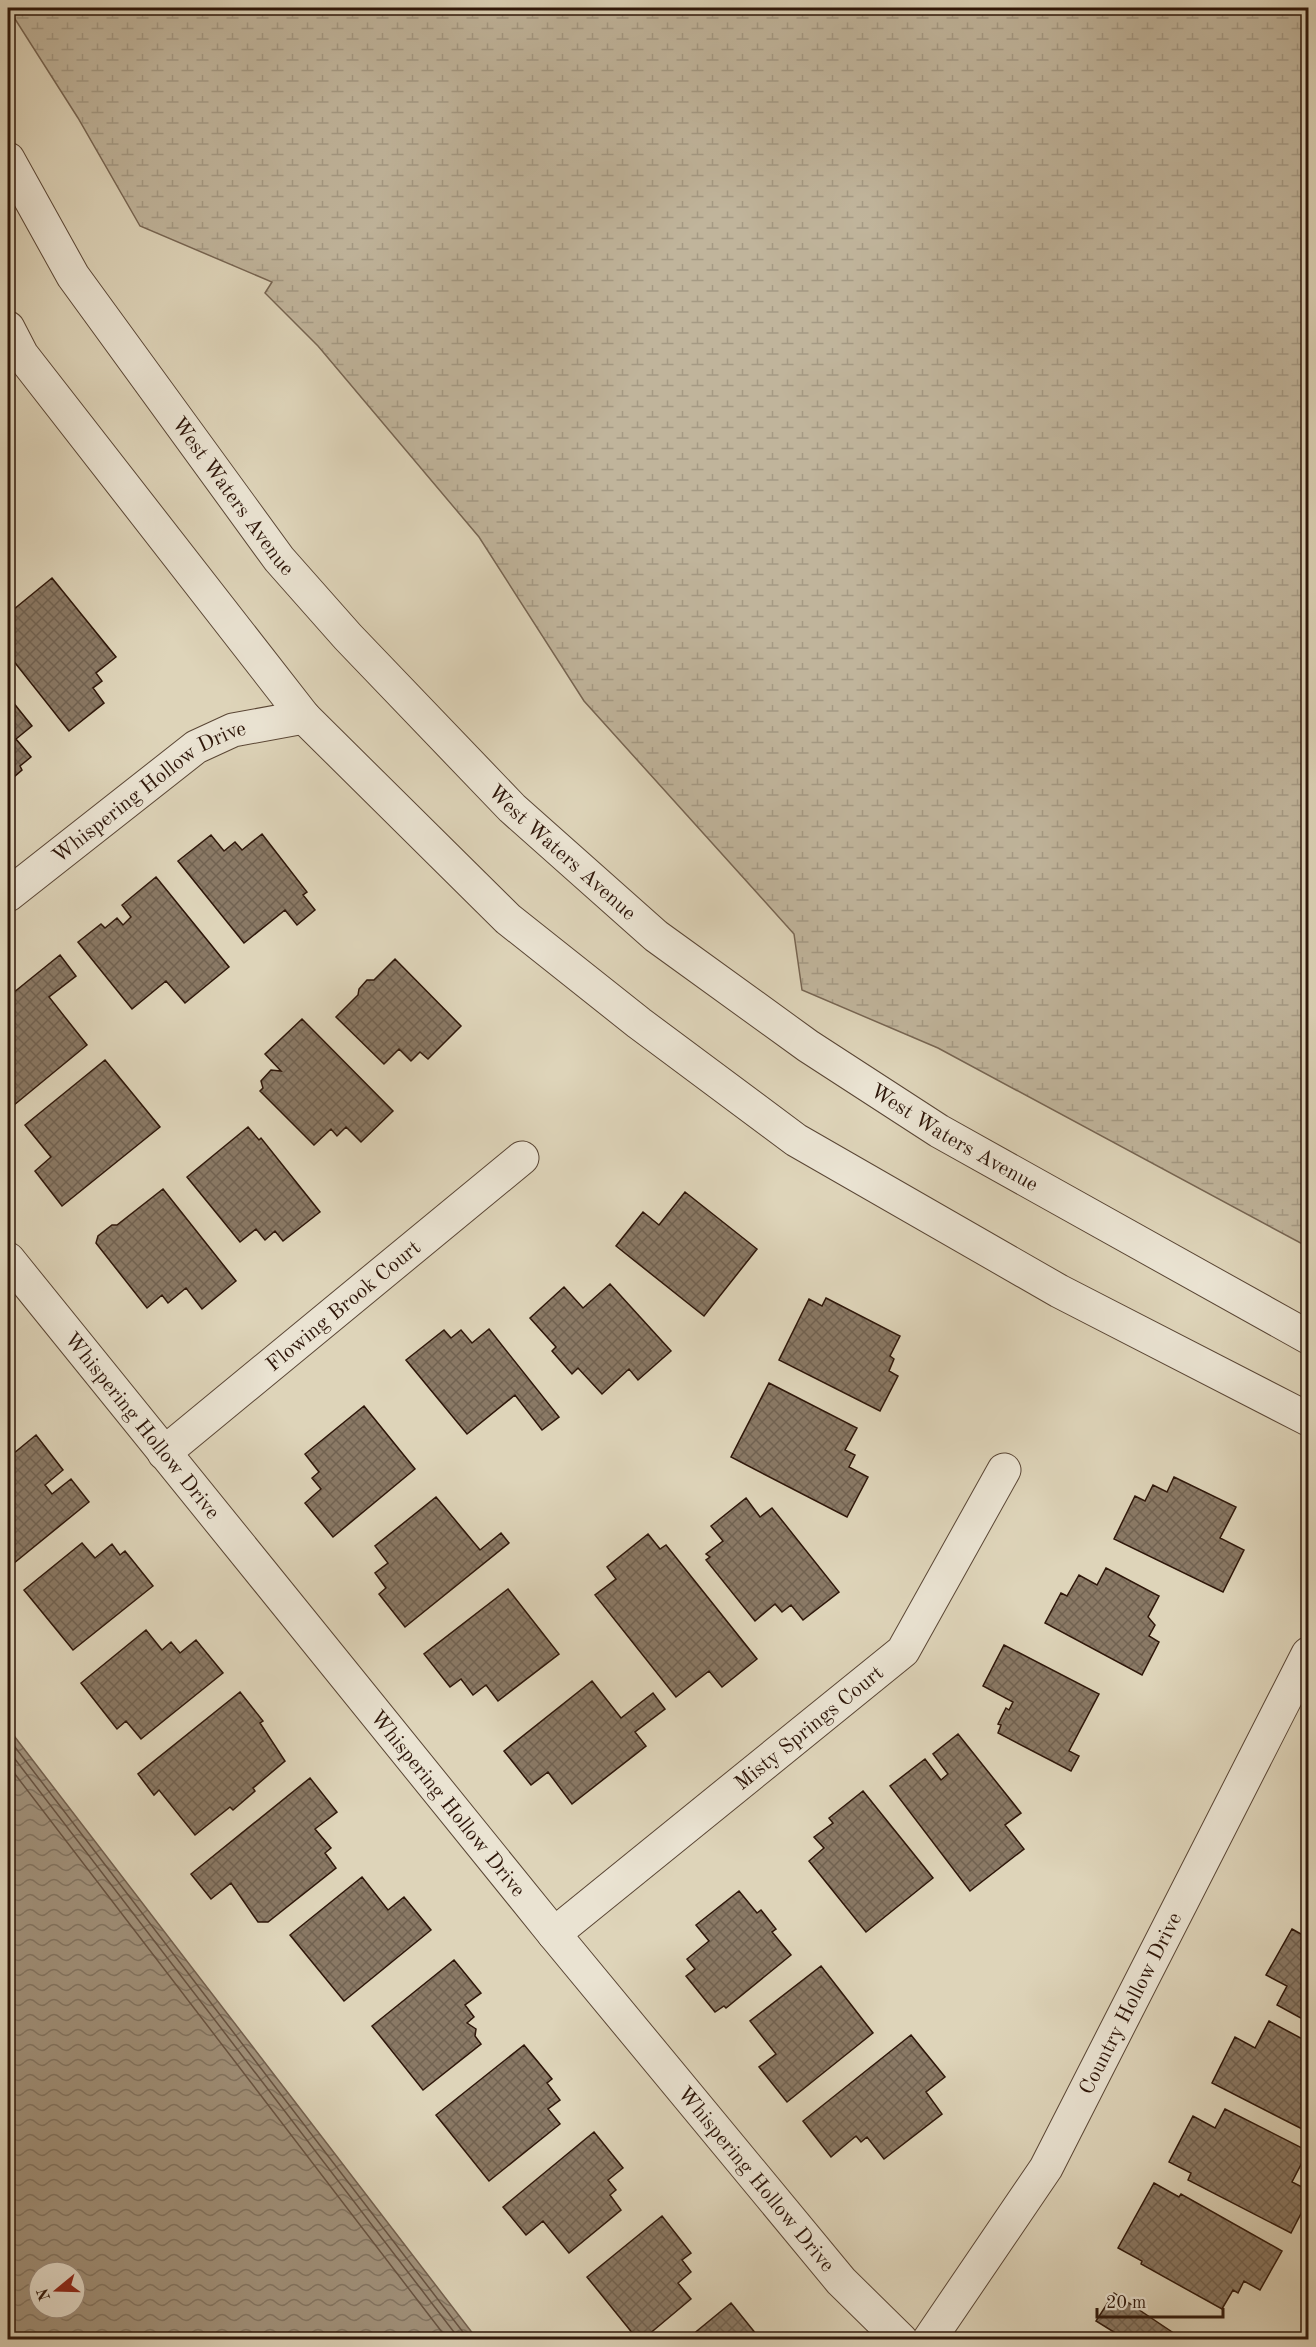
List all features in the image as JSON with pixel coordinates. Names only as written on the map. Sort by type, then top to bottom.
[{"type":"street","name":"West Waters Avenue","points":[[8,159],[73,276],[279,559],[348,637],[512,808],[656,936],[808,1046],[939,1131],[1308,1337]]},
{"type":"street","points":[[8,328],[22,355],[303,717],[508,919],[639,1023],[796,1140],[1059,1291],[1308,1419]]},
{"type":"street","name":"Whispering Hollow Drive","points":[[8,895],[196,747],[233,730],[303,717]]},
{"type":"street","name":"Flowing Brook Court","points":[[164,1452],[522,1158]]},
{"type":"street","name":"Whispering Hollow Drive","points":[[8,1259],[554,1934],[840,2281],[901,2340]]},
{"type":"street","name":"Misty Springs Court","points":[[554,1934],[903,1651],[1004,1470]]},
{"type":"street","name":"Country Hollow Drive","points":[[929,2340],[1046,2168],[1308,1654]]},
{"type":"green space","points":[[8,8],[1308,8],[1308,1247],[938,1048],[802,990],[794,934],[584,701],[479,537],[318,346],[265,293],[272,282],[140,226],[78,118]]},
{"type":"water","points":[[8,1728],[477,2339],[8,2339]]},
{"type":"building","points":[[52,578],[116,657],[96,673],[102,681],[93,688],[104,703],[69,731],[8,654],[8,614]]},
{"type":"building","points":[[8,696],[32,726],[16,739],[31,757],[20,766],[22,770],[8,782]]},
{"type":"building","points":[[262,834],[307,892],[303,895],[315,910],[297,925],[285,910],[244,943],[178,861],[211,835],[224,851],[235,842],[242,850]]},
{"type":"building","points":[[156,877],[229,967],[185,1003],[166,981],[132,1009],[78,942],[101,924],[105,928],[117,918],[123,925],[131,917],[122,905]]},
{"type":"building","points":[[60,955],[76,976],[49,997],[87,1045],[8,1110],[8,997]]},
{"type":"building","points":[[395,959],[461,1026],[428,1059],[420,1052],[411,1061],[399,1049],[384,1064],[336,1017],[358,995],[359,989],[367,980],[374,980]]},
{"type":"building","points":[[302,1019],[393,1111],[361,1142],[346,1127],[337,1136],[331,1129],[314,1145],[260,1091],[263,1088],[261,1081],[271,1070],[281,1071],[265,1054]]},
{"type":"building","points":[[105,1060],[160,1127],[62,1206],[35,1171],[51,1157],[25,1125]]},
{"type":"building","points":[[248,1127],[259,1140],[261,1138],[320,1212],[283,1241],[275,1231],[265,1240],[256,1229],[240,1242],[187,1177]]},
{"type":"building","points":[[163,1189],[236,1281],[202,1309],[186,1288],[168,1303],[162,1295],[147,1308],[96,1243],[98,1236],[112,1225],[117,1225]]},
{"type":"building","points":[[685,1192],[757,1249],[704,1316],[616,1246],[643,1212],[659,1225]]},
{"type":"building","points":[[610,1284],[671,1351],[638,1380],[629,1369],[602,1394],[578,1368],[572,1374],[552,1351],[556,1347],[530,1318],[564,1287],[583,1308]]},
{"type":"building","points":[[826,1298],[900,1336],[890,1356],[894,1359],[889,1371],[898,1376],[880,1411],[779,1360],[809,1299],[822,1306]]},
{"type":"building","points":[[489,1329],[559,1417],[542,1430],[515,1395],[467,1434],[406,1360],[444,1330],[451,1338],[461,1330],[472,1343]]},
{"type":"building","points":[[769,1383],[857,1428],[845,1450],[855,1455],[849,1467],[868,1477],[847,1517],[731,1457]]},
{"type":"building","points":[[364,1406],[415,1469],[333,1537],[305,1503],[321,1489],[312,1478],[319,1472],[305,1454]]},
{"type":"building","points":[[36,1435],[63,1470],[45,1485],[52,1494],[71,1479],[89,1502],[8,1568],[8,1458]]},
{"type":"building","points":[[1174,1477],[1236,1507],[1220,1538],[1244,1550],[1223,1592],[1114,1539],[1135,1496],[1145,1501],[1153,1485],[1167,1492]]},
{"type":"building","points":[[436,1497],[480,1550],[501,1533],[509,1543],[405,1627],[379,1594],[386,1588],[375,1573],[388,1563],[375,1546]]},
{"type":"building","points":[[746,1498],[760,1517],[772,1508],[839,1592],[803,1620],[791,1605],[782,1612],[775,1604],[755,1621],[706,1560],[710,1557],[706,1554],[723,1541],[711,1526]]},
{"type":"building","points":[[648,1534],[660,1549],[666,1545],[757,1659],[722,1687],[709,1671],[676,1697],[595,1595],[616,1579],[607,1567]]},
{"type":"building","points":[[82,1543],[95,1558],[112,1544],[120,1555],[125,1551],[153,1586],[73,1650],[24,1590]]},
{"type":"building","points":[[1106,1568],[1159,1596],[1148,1617],[1155,1625],[1149,1636],[1159,1642],[1142,1675],[1045,1623],[1061,1593],[1067,1596],[1079,1575],[1097,1585]]},
{"type":"building","points":[[508,1589],[559,1654],[498,1701],[486,1685],[473,1695],[461,1679],[450,1687],[424,1654]]},
{"type":"building","points":[[146,1630],[162,1650],[171,1642],[180,1653],[196,1640],[223,1673],[141,1739],[126,1721],[117,1729],[81,1683]]},
{"type":"building","points":[[1004,1645],[1099,1694],[1069,1751],[1079,1756],[1071,1771],[998,1733],[1001,1725],[998,1724],[1006,1708],[1009,1710],[1013,1702],[983,1686]]},
{"type":"building","points":[[592,1681],[621,1718],[653,1693],[665,1709],[635,1732],[646,1746],[572,1804],[548,1772],[531,1785],[504,1751]]},
{"type":"building","points":[[240,1692],[263,1721],[260,1723],[285,1761],[253,1788],[255,1791],[233,1810],[230,1807],[195,1835],[159,1790],[154,1795],[138,1774]]},
{"type":"building","points":[[958,1734],[1021,1813],[1005,1825],[1024,1849],[970,1891],[890,1786],[925,1759],[941,1780],[948,1774],[933,1754]]},
{"type":"building","points":[[310,1778],[337,1812],[315,1829],[331,1848],[325,1853],[336,1868],[268,1922],[258,1922],[231,1883],[211,1899],[191,1874]]},
{"type":"building","points":[[863,1791],[933,1878],[866,1932],[809,1861],[824,1848],[814,1837],[833,1823],[829,1818]]},
{"type":"building","points":[[362,1877],[388,1910],[404,1897],[431,1930],[344,2001],[290,1935]]},
{"type":"building","points":[[739,1891],[757,1913],[761,1910],[776,1929],[772,1932],[791,1955],[726,2008],[724,2006],[715,2012],[686,1976],[695,1969],[687,1959],[709,1941],[696,1925]]},
{"type":"building","points":[[1292,1929],[1308,1938],[1308,2022],[1277,2005],[1287,1986],[1266,1975]]},
{"type":"building","points":[[454,1960],[481,1993],[465,2005],[474,2017],[467,2023],[476,2029],[475,2036],[481,2044],[423,2090],[372,2026]]},
{"type":"building","points":[[821,1966],[873,2033],[787,2102],[759,2067],[776,2054],[750,2021]]},
{"type":"building","points":[[1269,2021],[1308,2042],[1308,2132],[1212,2083],[1235,2037],[1255,2048]]},
{"type":"building","points":[[911,2035],[945,2077],[926,2092],[942,2114],[884,2159],[867,2137],[861,2142],[856,2136],[831,2157],[803,2121]]},
{"type":"building","points":[[524,2045],[552,2079],[547,2083],[560,2100],[548,2109],[560,2124],[489,2181],[436,2115]]},
{"type":"building","points":[[1225,2109],[1308,2151],[1292,2182],[1308,2190],[1308,2200],[1291,2233],[1188,2180],[1191,2173],[1169,2162],[1193,2116],[1215,2128]]},
{"type":"building","points":[[594,2132],[623,2168],[608,2180],[616,2190],[610,2195],[621,2210],[569,2253],[543,2221],[526,2235],[503,2207]]},
{"type":"building","points":[[1154,2183],[1179,2197],[1181,2194],[1282,2251],[1260,2290],[1244,2281],[1238,2293],[1233,2290],[1222,2309],[1141,2264],[1142,2261],[1118,2248]]},
{"type":"building","points":[[662,2216],[691,2253],[682,2260],[691,2272],[678,2283],[691,2299],[642,2340],[638,2340],[587,2277]]},
{"type":"building","points":[[1114,2293],[1184,2340],[1120,2340],[1122,2337],[1096,2321]]},
{"type":"building","points":[[731,2303],[761,2340],[686,2340]]}]
